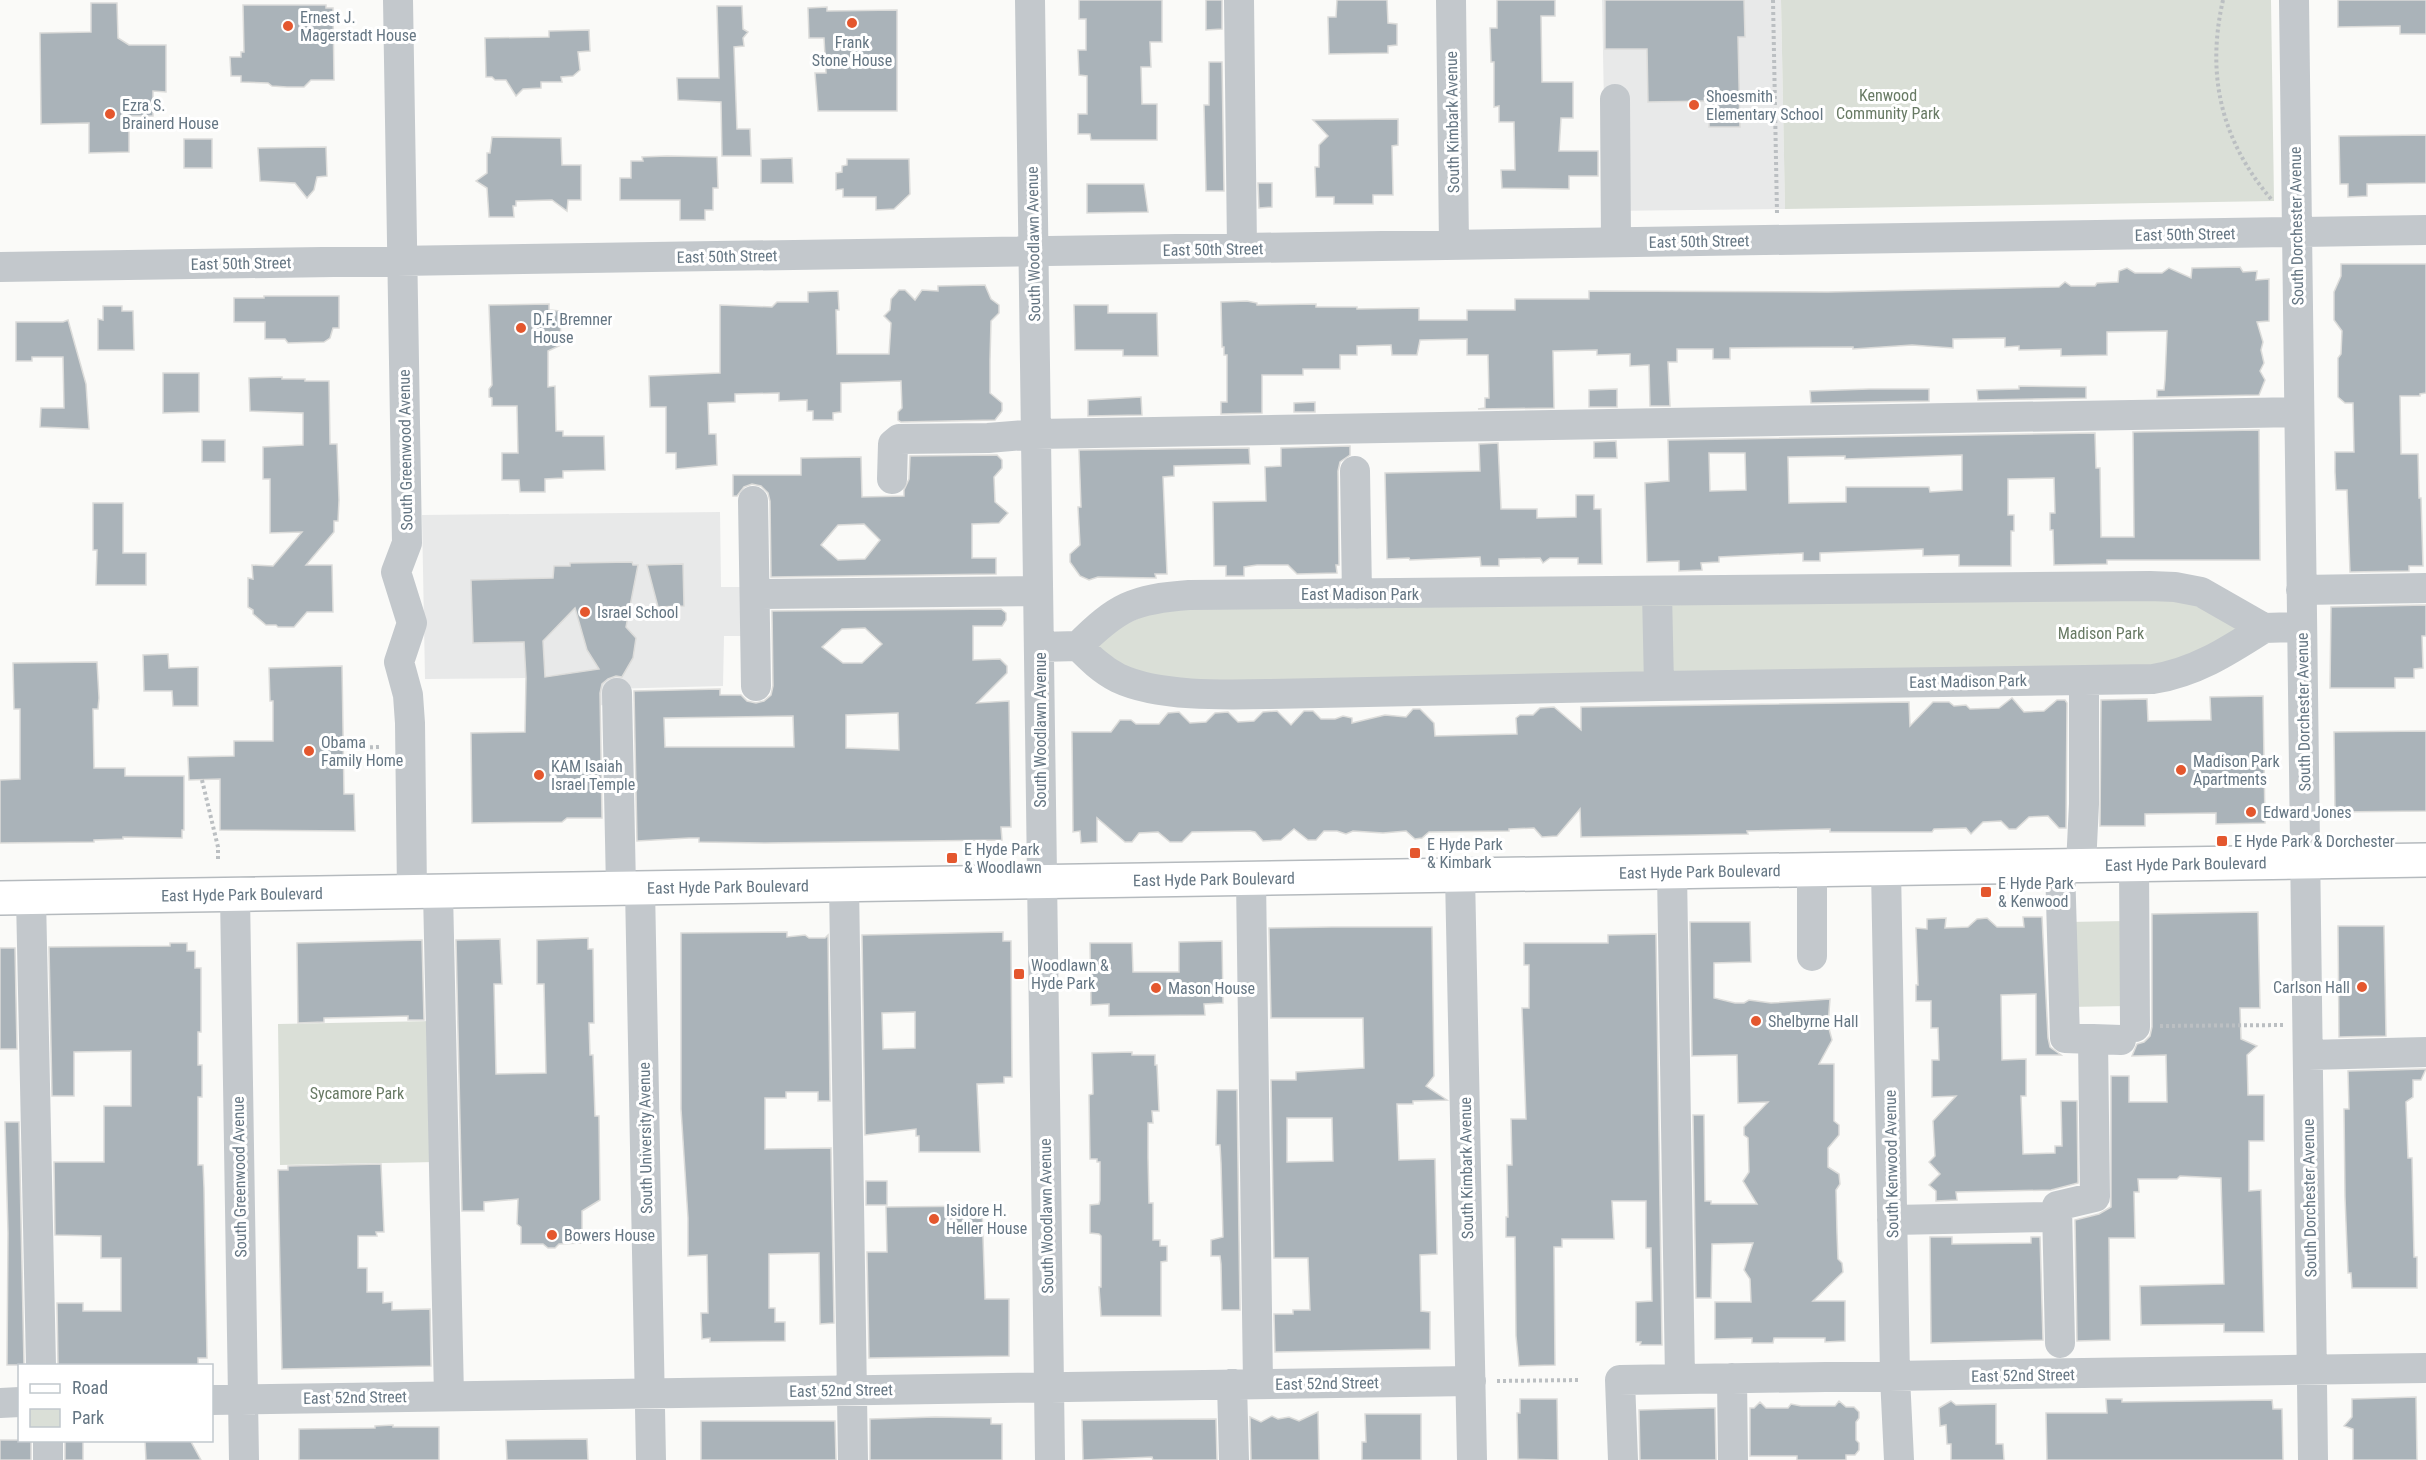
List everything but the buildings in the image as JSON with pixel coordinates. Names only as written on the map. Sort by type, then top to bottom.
[{"type":"main road","name":"East Hyde Park Boulevard","points":[[16,898],[2426,860]]},
{"type":"street","name":"South Greenwood Avenue","points":[[398,0],[407,543],[396,572],[412,623],[399,662],[408,695],[425,892],[449,1396]]},
{"type":"street","name":"South Woodlawn Avenue","points":[[1030,0],[1050,1460]]},
{"type":"street","points":[[1239,0],[1242,248]]},
{"type":"street","name":"South Kimbark Avenue","points":[[1451,0],[1454,245]]},
{"type":"street","name":"South Dorchester Avenue","points":[[2294,0],[2313,1460]]},
{"type":"street","points":[[1615,99],[1616,242]]},
{"type":"street","name":"East 50th Street","points":[[0,267],[2426,230]]},
{"type":"street","points":[[892,479],[893,444],[899,439],[988,438],[1036,434],[2299,412]]},
{"type":"street","points":[[1355,471],[1357,594]]},
{"type":"street","points":[[753,501],[756,686]]},
{"type":"street","name":"East Madison Park","points":[[2264,628],[2201,592],[2175,587],[1357,594],[1161,597],[1131,604],[1106,618],[1078,646],[1101,668],[1119,679],[1174,691],[1207,694],[2153,679],[2174,675],[2203,665],[2264,628],[2302,627]]},
{"type":"street","points":[[2301,590],[2426,588]]},
{"type":"street","points":[[755,594],[1038,591]]},
{"type":"street","points":[[1657,592],[1659,686]]},
{"type":"street","points":[[1040,647],[1078,646]]},
{"type":"street","points":[[2084,680],[2084,804],[2071,865],[2065,1038],[2116,1035]]},
{"type":"street","name":"South University Avenue","points":[[617,693],[630,888],[651,1460]]},
{"type":"street","points":[[2060,1343],[2057,1206],[2095,1197],[2116,1035],[2134,864]]},
{"type":"street","name":"South Kenwood Avenue","points":[[1886,868],[1895,1377],[1899,1460]]},
{"type":"street","points":[[1812,870],[1812,956]]},
{"type":"street","points":[[1672,872],[1680,1379]]},
{"type":"street","name":"South Kimbark Avenue","points":[[1460,875],[1484,1381],[1472,1460]]},
{"type":"street","points":[[1234,1460],[1245,1384],[1251,879]]},
{"type":"street","points":[[844,885],[853,1460]]},
{"type":"street","name":"South Greenwood Avenue","points":[[235,895],[244,1460]]},
{"type":"street","points":[[16,898],[41,1364]]},
{"type":"street","points":[[2308,1055],[2426,1052]]},
{"type":"street","points":[[1892,1220],[2043,1217]]},
{"type":"street","name":"East 52nd Street","points":[[1623,1460],[1620,1380],[2426,1368]]},
{"type":"street","points":[[1732,1378],[1733,1460]]},
{"type":"street","name":"East 52nd Street","points":[[213,1400],[1484,1381]]},
{"type":"street","points":[[0,1403],[18,1402]]},
{"type":"street","points":[[48,1442],[48,1460]]},
{"type":"path","points":[[1773,0],[1777,213]]},
{"type":"path","points":[[2223,0],[2216,44],[2216,74],[2221,109],[2229,133],[2254,180],[2276,204]]},
{"type":"path","points":[[345,748],[379,747]]},
{"type":"path","points":[[202,780],[203,793],[218,847],[218,859]]},
{"type":"path","points":[[2116,1035],[2288,1025]]},
{"type":"path","points":[[1484,1381],[1580,1380]]},
{"type":"shaded area","name":"Shoesmith Elementary School","points":[[1602,0],[1781,0],[1785,209],[1606,211]]},
{"type":"shaded area","name":"Israel School","points":[[720,512],[721,587],[746,587],[747,636],[724,636],[723,686],[607,689],[608,705],[574,706],[568,674],[526,678],[425,679],[422,515]]},
{"type":"green space","name":"Kenwood Community Park","points":[[1781,0],[2271,0],[2274,201],[1785,209]]},
{"type":"green space","name":"Madison Park","points":[[2200,600],[2239,631],[2166,671],[1171,682],[1108,662],[1094,639],[1165,606]]},
{"type":"green space","points":[[2126,921],[2128,1006],[2068,1007],[2067,922]]},
{"type":"green space","name":"Sycamore Park","points":[[434,1021],[436,1162],[280,1165],[278,1024]]},
{"type":"place","name":"Frank Stone House","points":[[852,23]]},
{"type":"place","name":"Ernest J. Magerstadt House","points":[[288,26]]},
{"type":"place","name":"Shoesmith Elementary School","points":[[1694,105]]},
{"type":"place","name":"Ezra S. Brainerd House","points":[[110,114]]},
{"type":"place","name":"D.F. Bremner House","points":[[521,328]]},
{"type":"place","name":"Israel School","points":[[585,612]]},
{"type":"place","name":"Obama Family Home","points":[[309,751]]},
{"type":"place","name":"Madison Park Apartments","points":[[2181,770]]},
{"type":"place","name":"KAM Isaiah Israel Temple","points":[[539,775]]},
{"type":"place","name":"Edward Jones","points":[[2251,812]]},
{"type":"place","name":"E Hyde Park & Dorchester","points":[[2222,841]]},
{"type":"place","name":"E Hyde Park & Kimbark","points":[[1415,853]]},
{"type":"place","name":"E Hyde Park & Woodlawn","points":[[952,858]]},
{"type":"place","name":"E Hyde Park & Kenwood","points":[[1986,892]]},
{"type":"place","name":"Woodlawn & Hyde Park","points":[[1019,974]]},
{"type":"place","name":"Carlson Hall","points":[[2362,987]]},
{"type":"place","name":"Mason House","points":[[1156,988]]},
{"type":"place","name":"Shelbyrne Hall","points":[[1756,1021]]},
{"type":"place","name":"Isidore H. Heller House","points":[[934,1219]]},
{"type":"place","name":"Bowers House","points":[[552,1235]]}]
